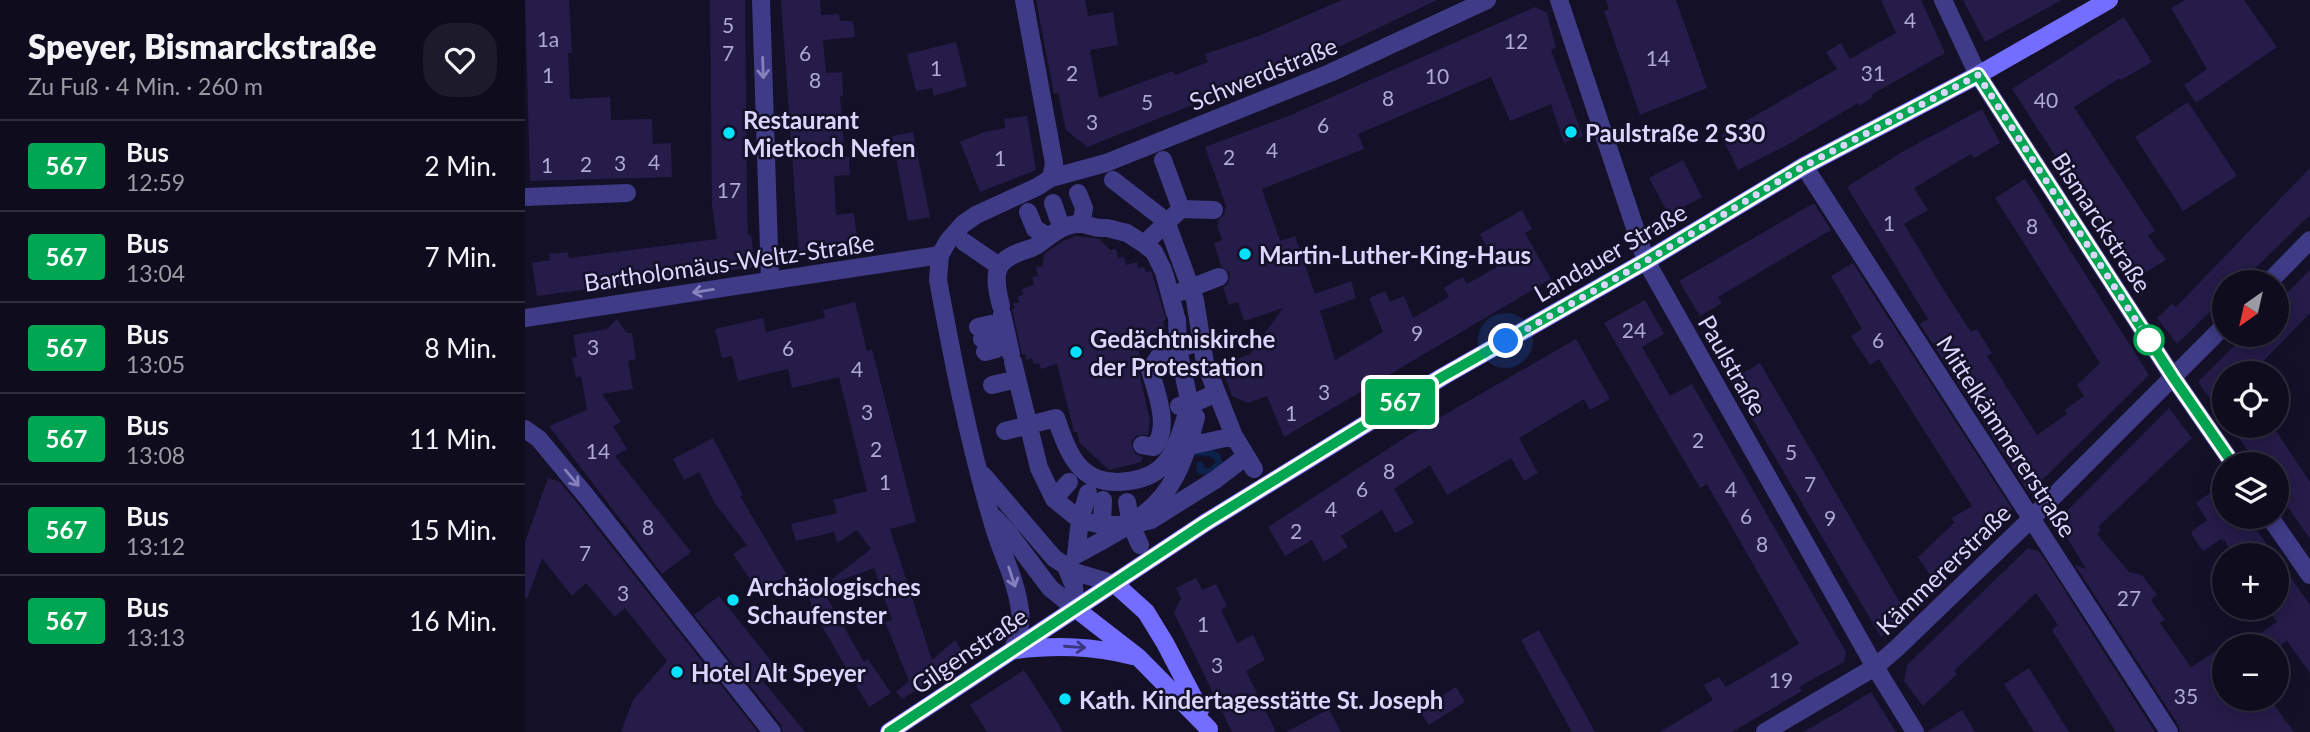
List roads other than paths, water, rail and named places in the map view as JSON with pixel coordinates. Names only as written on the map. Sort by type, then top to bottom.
[{"type":"main road","name":"Landauer Straße","points":[[1076,609],[1205,523],[1442,377],[1646,261],[1804,166],[1978,75],[2109,0]]},
{"type":"main road","points":[[1115,584],[1146,612],[1210,730]]},
{"type":"main road","points":[[1076,609],[1138,657],[1210,730]]},
{"type":"main road","name":"Gilgenstraße","points":[[889,732],[1076,609]]},
{"type":"main road","points":[[1012,651],[1058,645],[1095,648],[1138,657]]},
{"type":"street","points":[[761,0],[770,280]]},
{"type":"street","points":[[1024,0],[1054,163],[1051,178]]},
{"type":"street","name":"Schwerdstraße","points":[[940,255],[948,241],[964,224],[1051,178],[1106,163],[1330,73],[1487,0]]},
{"type":"street","name":"Paulstraße","points":[[1559,0],[1646,261],[1875,667],[1915,732]]},
{"type":"street","name":"Bismarckstraße","points":[[1943,0],[1978,75],[2173,377],[2225,452]]},
{"type":"street","points":[[1163,160],[1181,209]]},
{"type":"street","name":"Mittelkämmererstraße","points":[[1804,166],[2169,732]]},
{"type":"street","points":[[1113,180],[1166,221],[1176,293],[1178,348],[1182,370],[1163,448]]},
{"type":"street","points":[[525,197],[627,193]]},
{"type":"street","points":[[1079,193],[1084,208],[1082,219]]},
{"type":"street","points":[[1144,244],[1181,209],[1214,210]]},
{"type":"street","points":[[1028,212],[1035,229],[1049,230]]},
{"type":"street","points":[[1082,219],[1097,229],[1128,233],[1153,252],[1201,341],[1205,363],[1163,448],[1131,525],[1076,555],[1080,520],[1090,483]]},
{"type":"street","points":[[1082,219],[1049,230],[999,266],[995,281],[1000,338],[1028,425],[1055,459],[1090,483],[1102,525]]},
{"type":"street","points":[[2281,270],[2310,240]]},
{"type":"street","points":[[964,242],[999,266]]},
{"type":"street","points":[[940,255],[938,280],[969,433],[990,513],[1017,591],[1019,634],[1012,651]]},
{"type":"street","name":"Bartholomäus-Weltz-Straße","points":[[525,318],[940,255]]},
{"type":"street","points":[[1176,293],[1219,277]]},
{"type":"street","points":[[992,385],[1000,338]]},
{"type":"street","name":"Kämmererstraße","points":[[1765,732],[1875,667],[2031,519],[2212,338]]},
{"type":"street","points":[[1201,341],[1160,355],[1150,370],[1163,448],[1189,496],[1249,463],[1234,436]]},
{"type":"street","points":[[1005,431],[1056,418],[1054,499]]},
{"type":"street","points":[[525,429],[539,439],[587,497],[772,732]]},
{"type":"street","points":[[1163,448],[1234,436]]},
{"type":"street","points":[[1054,499],[1163,448],[1234,436]]},
{"type":"street","points":[[979,469],[1039,543],[1067,569],[1074,586],[1076,609]]},
{"type":"street","points":[[1054,499],[1080,520],[1102,525],[1131,525]]},
{"type":"street","points":[[990,513],[1008,532],[1050,588],[1076,609]]},
{"type":"street","points":[[1131,525],[1140,545]]},
{"type":"street","points":[[2278,529],[2310,575]]},
{"type":"street","points":[[1067,569],[1115,584]]},
{"type":"waterway","points":[[1196,452],[1209,452],[1217,457],[1219,463],[1211,473],[1200,470],[1200,465]]},
{"type":"place","name":"Paulstraße 2 S30","points":[[1571,132]]},
{"type":"place","name":"Restaurant Mietkoch Nefen","points":[[729,133]]},
{"type":"place","name":"Martin-Luther-King-Haus","points":[[1245,254]]},
{"type":"place","name":"Gedächtniskirche der Protestation","points":[[1076,352]]},
{"type":"place","name":"Archäologisches Schaufenster","points":[[733,600]]},
{"type":"place","name":"Hotel Alt Speyer","points":[[677,672]]},
{"type":"place","name":"Kath. Kindertagesstätte St. Joseph","points":[[1065,699]]}]
